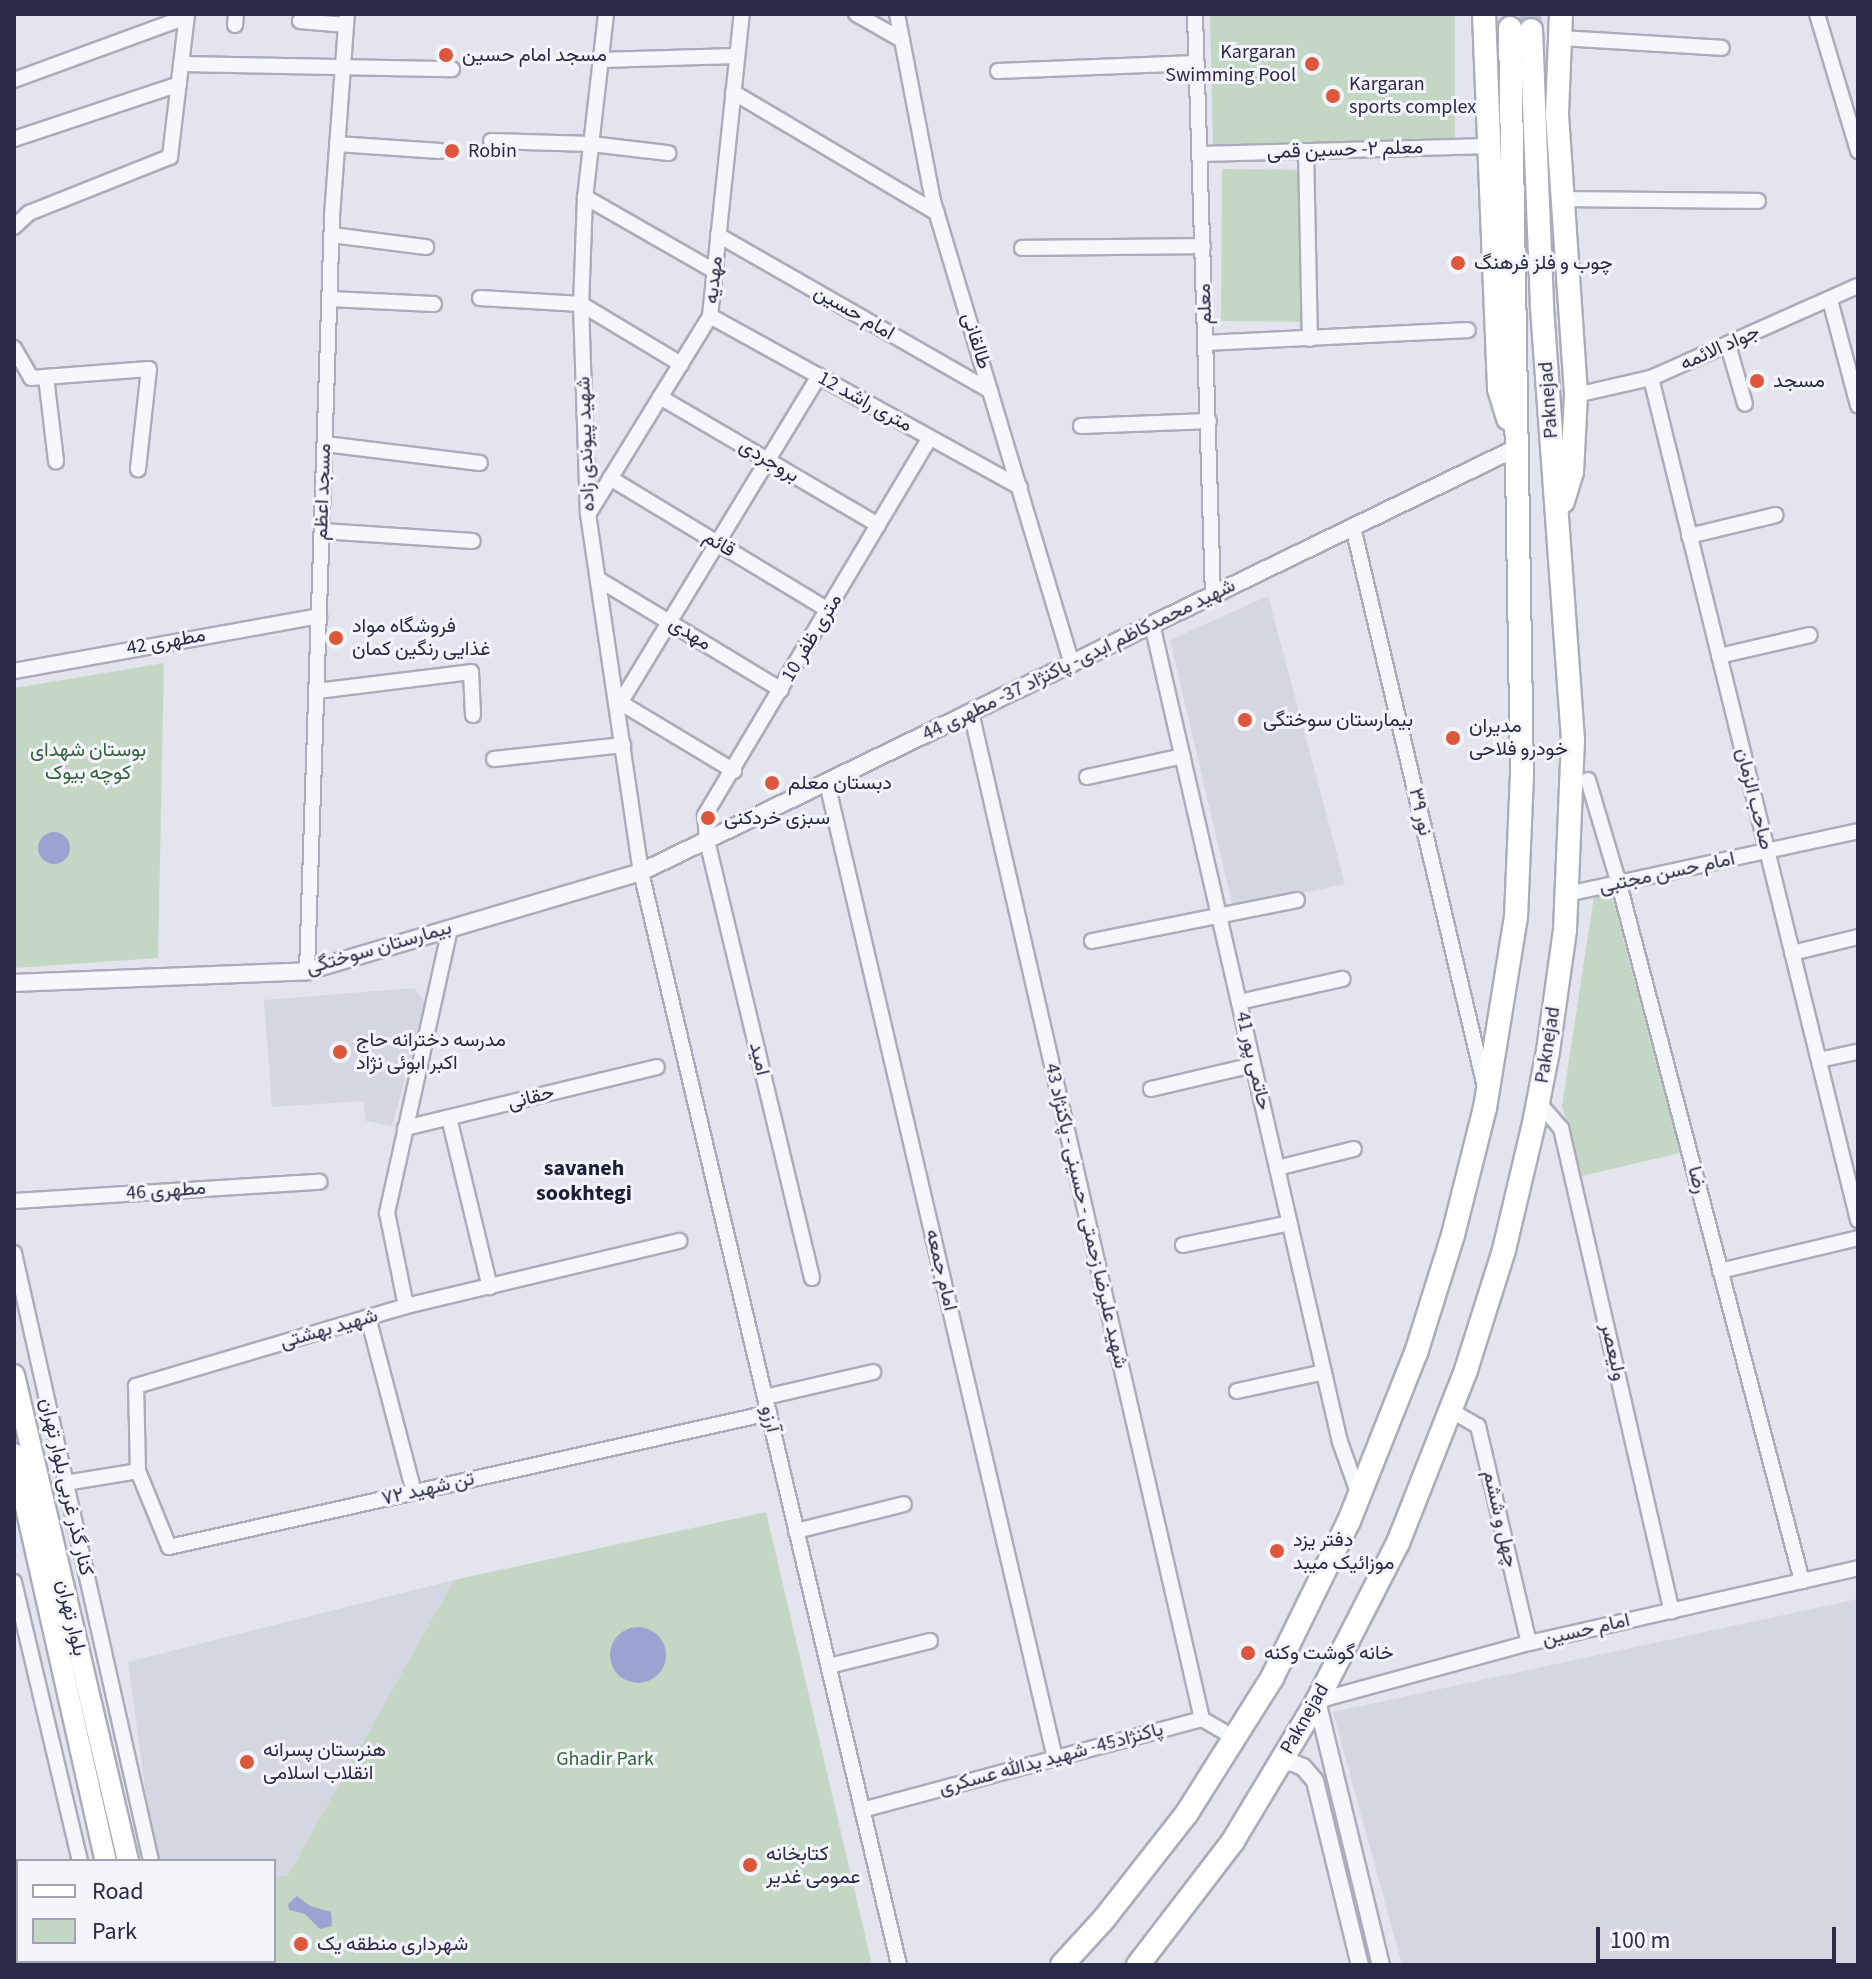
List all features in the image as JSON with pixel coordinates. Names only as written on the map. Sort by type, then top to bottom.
[{"type":"main road","points":[[1062,1965],[1104,1919],[1187,1813],[1272,1678],[1359,1495],[1430,1309],[1453,1235],[1487,1096],[1516,917],[1522,776],[1516,448],[1499,389],[1484,14]]},
{"type":"main road","points":[[1560,511],[1572,472],[1576,395],[1557,115],[1561,14]]},
{"type":"main road","name":"Paknejad","points":[[1138,1965],[1233,1841],[1317,1701],[1398,1543],[1450,1410],[1504,1250],[1538,1102],[1551,1036],[1567,894],[1573,740],[1560,511],[1520,29],[1516,448]]},
{"type":"main road","name":"بلوار تهران","points":[[14,1375],[128,1859]]},
{"type":"main road","name":"بلوار تهران","points":[[14,1454],[106,1859]]},
{"type":"street","name":"شهید پیوندی زاده","points":[[606,14],[585,197],[581,304],[588,514],[619,706],[641,872]]},
{"type":"street","name":"مهدیه","points":[[588,514],[710,316],[742,14]]},
{"type":"street","points":[[856,14],[902,40]]},
{"type":"street","name":"طالقانی","points":[[897,14],[937,213],[1072,663]]},
{"type":"street","name":"معلم","points":[[1195,14],[1213,595]]},
{"type":"street","points":[[1817,14],[1858,151]]},
{"type":"street","points":[[14,80],[187,15],[170,157],[29,213],[14,227]]},
{"type":"street","points":[[300,21],[347,20]]},
{"type":"street","name":"مسجد اعظم","points":[[307,971],[332,235],[347,20]]},
{"type":"street","points":[[1560,38],[1722,48]]},
{"type":"street","points":[[600,60],[737,56]]},
{"type":"street","points":[[998,71],[1197,63]]},
{"type":"street","points":[[181,64],[452,69]]},
{"type":"street","points":[[14,139],[179,84]]},
{"type":"street","points":[[733,92],[937,213]]},
{"type":"street","points":[[491,141],[591,144],[668,153]]},
{"type":"street","points":[[337,144],[440,151]]},
{"type":"street","name":"معلم ۲- حسین قمی","points":[[1200,154],[1491,146]]},
{"type":"street","points":[[1306,151],[1310,339]]},
{"type":"street","points":[[585,197],[714,271]]},
{"type":"street","points":[[1564,199],[1758,201]]},
{"type":"street","points":[[332,235],[426,247]]},
{"type":"street","name":"امام حسین","points":[[718,235],[990,391]]},
{"type":"street","points":[[1022,248],[1203,246]]},
{"type":"street","name":"جواد الائمه","points":[[1576,395],[1651,378],[1858,286]]},
{"type":"street","points":[[480,298],[581,304],[681,364]]},
{"type":"street","points":[[330,299],[434,304]]},
{"type":"street","points":[[1830,300],[1858,405]]},
{"type":"street","name":"12 متری راشد","points":[[710,316],[1020,487]]},
{"type":"street","points":[[1206,343],[1468,330]]},
{"type":"street","points":[[1728,345],[1745,404]]},
{"type":"street","points":[[14,348],[31,378],[149,369],[138,469]]},
{"type":"street","points":[[734,771],[619,706],[819,376]]},
{"type":"street","points":[[46,377],[56,461]]},
{"type":"street","name":"صاحب الزمان","points":[[1651,378],[1819,1060],[1853,1173],[1858,1220]]},
{"type":"street","name":"بروجردی","points":[[660,397],[878,525]]},
{"type":"street","points":[[1081,426],[1209,421]]},
{"type":"street","name":"10 متری ظفر","points":[[707,841],[705,815],[930,438]]},
{"type":"street","points":[[325,444],[480,463]]},
{"type":"street","name":"شهید محمدکاظم ابدی- پاکنژاد 37- مطهری 44","points":[[641,872],[1516,448]]},
{"type":"street","name":"قائم","points":[[610,478],[828,610]]},
{"type":"street","points":[[1689,536],[1776,515]]},
{"type":"street","name":"نور ۳۹","points":[[1353,527],[1487,1096]]},
{"type":"street","points":[[322,531],[473,541]]},
{"type":"street","name":"مهدی","points":[[598,579],[781,690]]},
{"type":"street","name":"مطهری 42","points":[[14,671],[319,616]]},
{"type":"street","name":"حاتمی پور 41","points":[[1152,624],[1340,1442],[1359,1495]]},
{"type":"street","points":[[1719,656],[1810,635]]},
{"type":"street","points":[[317,691],[471,672],[473,715]]},
{"type":"street","name":"شهید علیرضا زحمتی - حسینی - پاکنژاد 43","points":[[971,712],[1202,1719]]},
{"type":"street","points":[[494,759],[623,745]]},
{"type":"street","points":[[1087,777],[1183,756]]},
{"type":"street","name":"رضا","points":[[1588,780],[1619,884],[1802,1581]]},
{"type":"street","name":"امام جمعه","points":[[827,783],[1055,1758]]},
{"type":"street","name":"امام حسن مجتبی","points":[[1567,894],[1858,831]]},
{"type":"street","name":"امید","points":[[707,841],[812,1278]]},
{"type":"street","name":"بیمارستان سوختگی","points":[[14,983],[307,971],[641,872]]},
{"type":"street","name":"آرزو","points":[[641,872],[899,1965]]},
{"type":"street","points":[[1092,941],[1297,900]]},
{"type":"street","points":[[406,1306],[387,1213],[450,928]]},
{"type":"street","points":[[1792,953],[1858,937]]},
{"type":"street","points":[[1239,1002],[1342,979]]},
{"type":"street","points":[[1819,1060],[1858,1052]]},
{"type":"street","points":[[1151,1089],[1253,1065]]},
{"type":"street","name":"حقانی","points":[[405,1128],[657,1067]]},
{"type":"street","name":"ولیعصر","points":[[1538,1102],[1561,1128],[1672,1611]]},
{"type":"street","points":[[449,1118],[490,1287]]},
{"type":"street","points":[[1277,1168],[1354,1149]]},
{"type":"street","name":"مطهری 46","points":[[14,1201],[319,1182]]},
{"type":"street","points":[[1183,1245],[1290,1223]]},
{"type":"street","points":[[1720,1271],[1858,1238]]},
{"type":"street","name":"شهید بهشتی","points":[[138,1471],[136,1386],[406,1306],[679,1241]]},
{"type":"street","name":"کنار گذر غربی بلوار تهران","points":[[14,1253],[151,1859]]},
{"type":"street","points":[[368,1317],[414,1492]]},
{"type":"street","points":[[765,1397],[873,1372]]},
{"type":"street","points":[[1237,1391],[1324,1372]]},
{"type":"street","name":"چهل و ششم","points":[[1450,1410],[1478,1426],[1529,1643]]},
{"type":"street","name":"۷۲ تن شهید","points":[[138,1471],[169,1547],[769,1413]]},
{"type":"street","points":[[65,1483],[138,1471]]},
{"type":"street","points":[[796,1531],[904,1504]]},
{"type":"street","name":"امام حسین","points":[[1317,1701],[1529,1643],[1858,1568]]},
{"type":"street","points":[[14,1582],[19,1630],[79,1859]]},
{"type":"street","points":[[829,1666],[930,1641]]},
{"type":"street","points":[[1279,1764],[1291,1762],[1303,1767],[1315,1781],[1360,1964],[1380,1963],[1317,1701]]},
{"type":"street","points":[[1202,1719],[1235,1738]]},
{"type":"street","name":"پاکنژاد45- شهید یدالله عسکری","points":[[862,1810],[1202,1719]]},
{"type":"shaded area","name":"بیمارستان سوختگی","points":[[1268,596],[1345,884],[1233,908],[1170,640]]},
{"type":"shaded area","name":"مدرسه دخترانه حاج اکبر ابوئی نژاد","points":[[414,988],[426,1003],[392,1126],[366,1121],[363,1101],[272,1107],[264,1000]]},
{"type":"shaded area","name":"هنرستان پسرانه انقلاب اسلامی","points":[[454,1580],[288,1875],[276,1878],[276,1859],[155,1859],[128,1662]]},
{"type":"shaded area","points":[[1858,1599],[1858,1965],[1402,1965],[1333,1712]]},
{"type":"green space","name":"Kargaran sports complex","points":[[1210,14],[1455,14],[1455,147],[1213,145]]},
{"type":"green space","points":[[1222,169],[1301,170],[1300,322],[1221,321]]},
{"type":"green space","name":"بوستان شهدای کوچه بیوک","points":[[164,663],[158,958],[14,968],[14,688]]},
{"type":"green space","points":[[1611,893],[1680,1153],[1581,1176],[1562,1106],[1594,896]]},
{"type":"green space","name":"Ghadir Park","points":[[766,1512],[872,1965],[180,1965],[276,1963],[276,1878],[288,1875],[454,1580]]},
{"type":"water","points":[[54,832],[65,837],[70,848],[65,859],[54,864],[43,859],[38,848],[43,837]]},
{"type":"water","points":[[638,1627],[658,1635],[666,1655],[658,1675],[638,1683],[618,1675],[610,1655],[618,1635]]},
{"type":"water","points":[[297,1896],[310,1906],[331,1912],[332,1926],[320,1929],[305,1914],[289,1910],[288,1904]]},
{"type":"tunnel","points":[[1530,14],[1531,30]]},
{"type":"place","name":"مسجد امام حسین","points":[[446,55]]},
{"type":"place","name":"Kargaran Swimming Pool","points":[[1312,64]]},
{"type":"place","name":"Kargaran sports complex","points":[[1333,96]]},
{"type":"place","name":"Robin","points":[[452,151]]},
{"type":"place","name":"چوب و فلز فرهنگ","points":[[1458,263]]},
{"type":"place","name":"مسجد","points":[[1757,381]]},
{"type":"place","name":"فروشگاه مواد غذایی رنگین کمان","points":[[336,638]]},
{"type":"place","name":"بیمارستان سوختگی","points":[[1245,720]]},
{"type":"place","name":"مدیران خودرو فلاحی","points":[[1453,738]]},
{"type":"place","name":"دبستان معلم","points":[[772,783]]},
{"type":"place","name":"سبزی خردکنی","points":[[708,818]]},
{"type":"place","name":"مدرسه دخترانه حاج اکبر ابوئی نژاد","points":[[340,1052]]},
{"type":"place","name":"دفتر یزد موزائیک میبد","points":[[1277,1551]]},
{"type":"place","name":"خانه گوشت وکنه","points":[[1248,1653]]},
{"type":"place","name":"هنرستان پسرانه انقلاب اسلامی","points":[[247,1762]]},
{"type":"place","name":"کتابخانه عمومی غدیر","points":[[750,1865]]},
{"type":"place","name":"شهرداری منطقه یک","points":[[301,1944]]},
{"type":"district","name":"savaneh sookhtegi","points":[[584,1180]]}]
